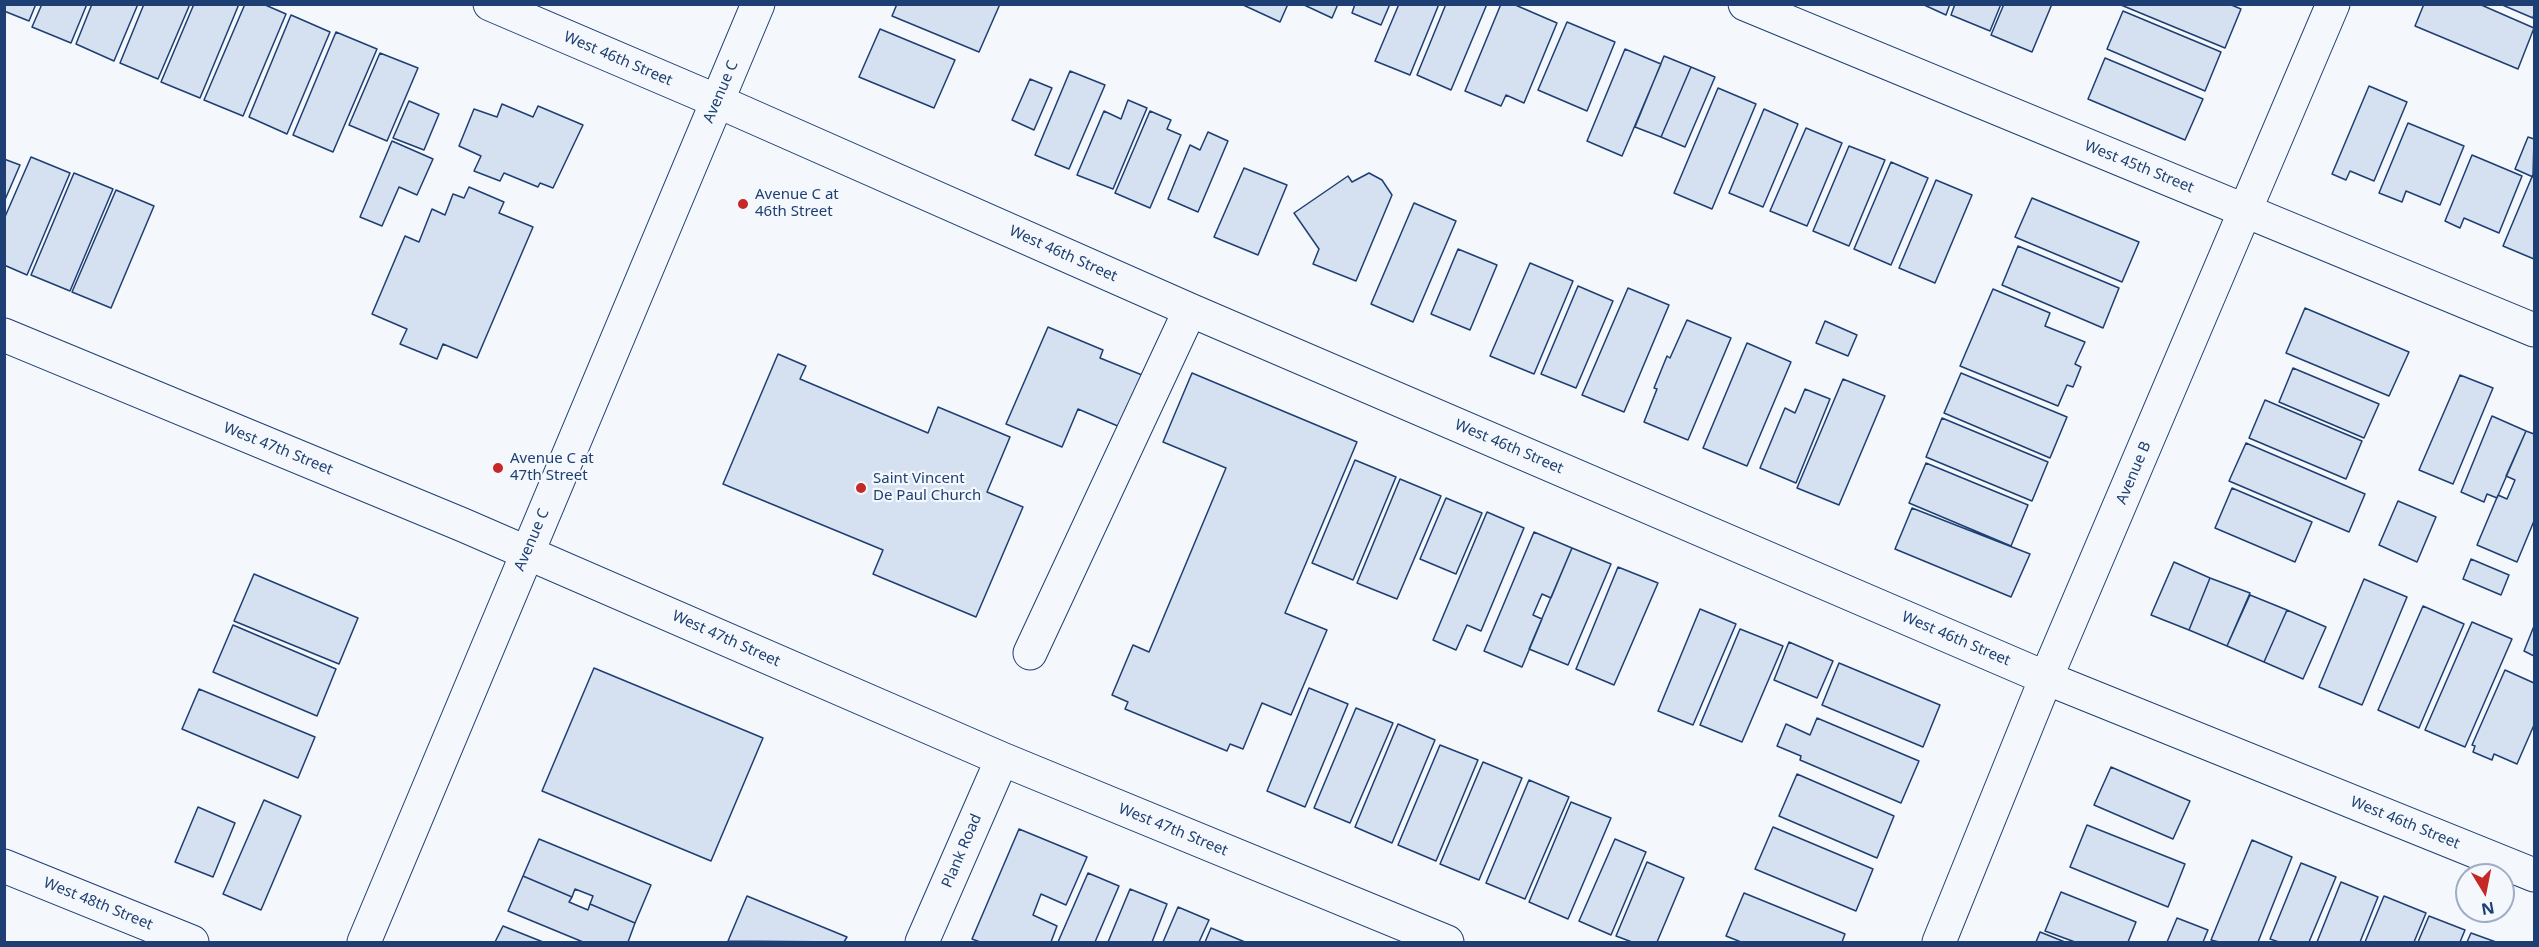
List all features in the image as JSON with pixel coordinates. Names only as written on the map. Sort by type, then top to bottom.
[{"type":"street","name":"West 46th Street","points":[[490,4],[717,101],[1190,310],[2046,678],[2535,875]]},
{"type":"street","name":"Avenue C","points":[[364,942],[758,4]]},
{"type":"street","name":"West 45th Street","points":[[1744,4],[2535,330]]},
{"type":"street","name":"Avenue B","points":[[1939,942],[2046,678],[2332,4]]},
{"type":"street","points":[[1030,653],[1190,310]]},
{"type":"street","name":"West 47th Street","points":[[4,335],[527,552],[1002,759],[1447,942]]},
{"type":"street","name":"Plank Road","points":[[922,942],[1002,759]]},
{"type":"street","name":"West 48th Street","points":[[4,866],[192,942]]},
{"type":"building","points":[[4,4],[36,4],[29,21],[4,11]]},
{"type":"building","points":[[42,4],[87,4],[71,43],[32,27]]},
{"type":"building","points":[[92,4],[138,4],[114,61],[76,44]]},
{"type":"building","points":[[144,4],[190,4],[158,79],[120,63]]},
{"type":"building","points":[[194,4],[239,4],[200,98],[161,82]]},
{"type":"building","points":[[245,4],[263,4],[286,14],[243,116],[204,100]]},
{"type":"building","points":[[897,4],[1000,4],[979,52],[892,16]]},
{"type":"building","points":[[1241,4],[1288,4],[1280,22]]},
{"type":"building","points":[[1302,4],[1338,4],[1332,18]]},
{"type":"building","points":[[1355,4],[1390,4],[1381,25],[1352,13]]},
{"type":"building","points":[[1399,4],[1439,4],[1410,75],[1375,61]]},
{"type":"building","points":[[1446,4],[1487,4],[1451,90],[1417,75]]},
{"type":"building","points":[[1501,4],[1513,4],[1557,23],[1524,103],[1506,95],[1501,106],[1465,91]]},
{"type":"building","points":[[1922,4],[1950,4],[1946,15]]},
{"type":"building","points":[[1955,4],[2001,4],[1990,31],[1951,15]]},
{"type":"building","points":[[2004,4],[2052,4],[2032,52],[1991,35]]},
{"type":"building","points":[[2229,4],[2241,9],[2225,48],[2121,5]]},
{"type":"building","points":[[2424,4],[2479,4],[2534,28],[2518,69],[2415,26]]},
{"type":"building","points":[[2500,4],[2534,4],[2533,18]]},
{"type":"building","points":[[2123,11],[2221,52],[2205,91],[2107,49]]},
{"type":"building","points":[[291,15],[330,32],[287,134],[249,117]]},
{"type":"building","points":[[1567,22],[1615,42],[1587,111],[1538,90]]},
{"type":"building","points":[[880,29],[955,60],[934,108],[859,77]]},
{"type":"building","points":[[336,32],[377,49],[333,152],[293,135]]},
{"type":"building","points":[[1625,49],[1661,64],[1622,156],[1587,141]]},
{"type":"building","points":[[380,53],[418,68],[387,141],[349,125]]},
{"type":"building","points":[[1664,56],[1691,67],[1661,137],[1635,127]]},
{"type":"building","points":[[2105,58],[2203,99],[2185,140],[2088,99]]},
{"type":"building","points":[[1691,67],[1715,77],[1685,147],[1661,137]]},
{"type":"building","points":[[1070,71],[1105,85],[1069,169],[1035,155]]},
{"type":"building","points":[[1030,79],[1052,88],[1034,130],[1012,120]]},
{"type":"building","points":[[2369,86],[2407,102],[2374,181],[2350,171],[2346,180],[2332,174]]},
{"type":"building","points":[[1718,88],[1756,104],[1712,209],[1674,193]]},
{"type":"building","points":[[1128,100],[1147,108],[1113,189],[1077,175],[1104,111],[1121,119]]},
{"type":"building","points":[[409,101],[439,114],[424,150],[393,138]]},
{"type":"building","points":[[502,104],[533,117],[538,106],[583,125],[553,188],[540,183],[538,187],[504,173],[500,181],[474,171],[481,156],[459,146],[474,109],[497,117]]},
{"type":"building","points":[[1764,109],[1798,124],[1763,207],[1729,193]]},
{"type":"building","points":[[1150,111],[1171,120],[1167,129],[1181,135],[1150,208],[1115,193]]},
{"type":"building","points":[[2408,123],[2464,146],[2440,205],[2406,191],[2402,202],[2379,193]]},
{"type":"building","points":[[1806,128],[1842,143],[1807,226],[1770,211]]},
{"type":"building","points":[[1208,132],[1228,141],[1198,212],[1168,199],[1190,145],[1200,150]]},
{"type":"building","points":[[2528,137],[2534,139],[2533,177],[2515,169]]},
{"type":"building","points":[[392,141],[433,159],[417,195],[399,187],[382,226],[360,217]]},
{"type":"building","points":[[1849,146],[1885,160],[1849,246],[1813,231]]},
{"type":"building","points":[[2472,155],[2522,176],[2499,233],[2464,218],[2460,228],[2445,221]]},
{"type":"building","points":[[31,157],[70,173],[27,275],[4,265],[4,219]]},
{"type":"building","points":[[4,159],[20,165],[4,202]]},
{"type":"building","points":[[1891,162],[1928,178],[1891,265],[1854,249]]},
{"type":"building","points":[[1244,168],[1287,185],[1258,255],[1214,237]]},
{"type":"building","points":[[2534,172],[2534,259],[2503,246]]},
{"type":"building","points":[[74,173],[113,189],[70,291],[31,275]]},
{"type":"building","points":[[1369,173],[1382,180],[1392,195],[1356,281],[1313,264],[1319,249],[1294,213],[1348,176],[1352,182]]},
{"type":"building","points":[[1936,180],[1972,195],[1935,283],[1899,268]]},
{"type":"building","points":[[469,187],[504,202],[499,213],[533,227],[477,358],[443,344],[437,359],[400,344],[407,329],[372,314],[405,236],[419,242],[432,209],[445,215],[453,194],[464,198]]},
{"type":"building","points":[[116,190],[154,206],[111,308],[72,292]]},
{"type":"building","points":[[2032,198],[2139,242],[2122,282],[2015,237]]},
{"type":"building","points":[[1414,203],[1456,221],[1413,322],[1371,304]]},
{"type":"building","points":[[2018,246],[2119,288],[2103,328],[2002,285]]},
{"type":"building","points":[[1458,249],[1497,265],[1470,330],[1431,314]]},
{"type":"building","points":[[1530,263],[1573,281],[1534,374],[1490,356]]},
{"type":"building","points":[[1578,286],[1613,301],[1576,388],[1541,374]]},
{"type":"building","points":[[1628,288],[1669,305],[1624,412],[1582,395]]},
{"type":"building","points":[[1993,289],[2050,313],[2045,326],[2085,342],[2075,364],[2081,367],[2073,387],[2067,385],[2058,406],[1960,366]]},
{"type":"building","points":[[2305,308],[2409,352],[2389,396],[2286,353]]},
{"type":"building","points":[[1687,320],[1731,338],[1688,440],[1644,422],[1667,356],[1670,358]]},
{"type":"building","points":[[1825,321],[1857,335],[1848,356],[1816,343]]},
{"type":"building","points":[[1048,327],[1103,350],[1100,358],[1142,375],[1120,427],[1078,409],[1062,447],[1006,424]]},
{"type":"building","points":[[1747,343],[1791,362],[1747,466],[1703,448]]},
{"type":"building","name":"Saint Vincent De Paul Church","points":[[778,354],[806,366],[800,379],[928,433],[938,407],[1010,437],[987,492],[1023,507],[976,617],[873,574],[883,550],[723,484]]},
{"type":"building","points":[[2293,368],[2379,404],[2364,438],[2279,402]]},
{"type":"building","points":[[1192,373],[1357,442],[1285,613],[1327,630],[1291,715],[1262,703],[1243,749],[1230,744],[1227,751],[1125,709],[1128,702],[1112,695],[1133,645],[1149,652],[1226,468],[1163,442]]},
{"type":"building","points":[[1961,373],[2067,417],[2050,458],[1944,413]]},
{"type":"building","points":[[2460,375],[2493,388],[2453,484],[2419,470]]},
{"type":"building","points":[[1843,379],[1885,396],[1839,505],[1797,488]]},
{"type":"building","points":[[1805,389],[1830,399],[1796,483],[1760,468],[1785,408],[1795,413]]},
{"type":"building","points":[[2265,400],[2362,441],[2346,479],[2249,438]]},
{"type":"building","points":[[2492,416],[2526,431],[2497,498],[2487,494],[2484,502],[2461,492]]},
{"type":"building","points":[[1942,418],[2048,462],[2032,501],[1926,457]]},
{"type":"building","points":[[2526,431],[2534,434],[2534,521],[2517,562],[2477,545],[2498,495],[2507,499],[2515,480],[2506,476]]},
{"type":"building","points":[[2246,443],[2365,494],[2349,532],[2229,481]]},
{"type":"building","points":[[1355,460],[1396,477],[1353,580],[1312,563]]},
{"type":"building","points":[[1926,463],[2028,505],[2011,546],[1909,503]]},
{"type":"building","points":[[1400,479],[1441,496],[1397,599],[1357,583]]},
{"type":"building","points":[[2232,488],[2312,522],[2295,562],[2215,528]]},
{"type":"building","points":[[1446,498],[1482,513],[1456,574],[1420,559]]},
{"type":"building","points":[[2398,501],[2436,517],[2417,562],[2379,545]]},
{"type":"building","points":[[1912,508],[2030,554],[2011,597],[1895,549]]},
{"type":"building","points":[[1487,512],[1524,528],[1481,631],[1467,625],[1456,650],[1433,640]]},
{"type":"building","points":[[1534,532],[1572,548],[1551,598],[1542,594],[1533,615],[1542,619],[1522,667],[1484,651]]},
{"type":"building","points":[[1572,548],[1611,564],[1568,665],[1529,649]]},
{"type":"building","points":[[2471,559],[2509,575],[2501,595],[2463,579]]},
{"type":"building","points":[[2174,562],[2210,578],[2189,630],[2151,615]]},
{"type":"building","points":[[1618,567],[1658,583],[1614,685],[1576,669]]},
{"type":"building","points":[[254,574],[358,618],[339,664],[234,621]]},
{"type":"building","points":[[2210,578],[2250,593],[2227,646],[2189,630]]},
{"type":"building","points":[[2364,579],[2407,597],[2362,705],[2319,687]]},
{"type":"building","points":[[2250,595],[2287,610],[2264,662],[2227,646]]},
{"type":"building","points":[[2423,606],[2464,624],[2419,728],[2378,710]]},
{"type":"building","points":[[1700,609],[1736,624],[1693,725],[1658,711]]},
{"type":"building","points":[[2287,610],[2326,627],[2303,679],[2264,662]]},
{"type":"building","points":[[2472,622],[2512,639],[2465,747],[2425,730]]},
{"type":"building","points":[[233,625],[336,669],[317,716],[213,672]]},
{"type":"building","points":[[2534,626],[2534,656],[2524,651]]},
{"type":"building","points":[[1740,629],[1783,646],[1742,742],[1700,725]]},
{"type":"building","points":[[1789,642],[1833,661],[1817,698],[1774,680]]},
{"type":"building","points":[[1839,663],[1940,705],[1923,747],[1822,705]]},
{"type":"building","points":[[594,668],[763,738],[711,861],[542,791]]},
{"type":"building","points":[[2505,670],[2534,683],[2534,725],[2517,764],[2494,754],[2492,760],[2473,752],[2475,746],[2472,745]]},
{"type":"building","points":[[1309,688],[1348,704],[1305,807],[1267,791]]},
{"type":"building","points":[[199,689],[315,737],[298,778],[182,729]]},
{"type":"building","points":[[1356,708],[1393,723],[1350,823],[1314,808]]},
{"type":"building","points":[[1817,718],[1919,761],[1901,803],[1800,760],[1801,756],[1777,746],[1786,724],[1810,735]]},
{"type":"building","points":[[1398,724],[1435,740],[1392,843],[1355,827]]},
{"type":"building","points":[[1440,745],[1478,760],[1436,861],[1398,845]]},
{"type":"building","points":[[1483,762],[1522,778],[1479,880],[1440,864]]},
{"type":"building","points":[[2111,767],[2190,801],[2173,839],[2094,805]]},
{"type":"building","points":[[1797,774],[1894,816],[1877,858],[1779,816]]},
{"type":"building","points":[[1529,780],[1569,797],[1525,899],[1486,883]]},
{"type":"building","points":[[264,800],[301,816],[261,910],[223,894]]},
{"type":"building","points":[[1571,802],[1611,818],[1568,919],[1529,902]]},
{"type":"building","points":[[198,807],[235,823],[213,877],[175,862]]},
{"type":"building","points":[[2087,825],[2185,864],[2168,907],[2070,867]]},
{"type":"building","points":[[1773,827],[1873,869],[1856,911],[1755,869]]},
{"type":"building","points":[[1019,829],[1087,857],[1066,905],[1041,894],[1033,915],[1057,926],[1051,942],[980,942],[972,939]]},
{"type":"building","points":[[539,839],[651,885],[635,923],[590,904],[593,896],[575,889],[572,897],[523,876]]},
{"type":"building","points":[[1615,839],[1646,852],[1611,935],[1579,921]]},
{"type":"building","points":[[2252,840],[2292,857],[2258,942],[2211,940]]},
{"type":"building","points":[[1647,862],[1684,878],[1657,942],[1632,942],[1616,936]]},
{"type":"building","points":[[2301,863],[2336,877],[2309,942],[2279,942],[2270,939]]},
{"type":"building","points":[[1088,873],[1119,886],[1095,942],[1058,942]]},
{"type":"building","points":[[523,876],[572,897],[569,902],[588,910],[590,904],[635,923],[628,942],[583,942],[508,911]]},
{"type":"building","points":[[2341,882],[2378,897],[2360,942],[2317,942]]},
{"type":"building","points":[[1130,889],[1167,904],[1152,942],[1108,942]]},
{"type":"building","points":[[2061,892],[2136,922],[2128,942],[2075,942],[2045,931]]},
{"type":"building","points":[[1744,893],[1845,934],[1842,942],[1741,942],[1726,936]]},
{"type":"building","points":[[747,896],[847,937],[844,942],[728,941]]},
{"type":"building","points":[[2384,896],[2426,913],[2414,942],[2365,942]]},
{"type":"building","points":[[1178,907],[1209,920],[1199,942],[1163,942]]},
{"type":"building","points":[[2429,916],[2465,930],[2460,942],[2418,942]]},
{"type":"building","points":[[2177,918],[2208,930],[2203,942],[2167,942]]},
{"type":"building","points":[[503,926],[543,942],[495,942]]},
{"type":"building","points":[[1211,928],[1245,942],[1205,942]]},
{"type":"building","points":[[2040,932],[2065,942],[2036,942]]},
{"type":"building","points":[[2471,933],[2496,942],[2467,942]]},
{"type":"place","name":"Avenue C at 46th Street","points":[[743,204]]},
{"type":"place","name":"Avenue C at 47th Street","points":[[498,468]]},
{"type":"place","name":"Saint Vincent De Paul Church","points":[[861,488]]}]
